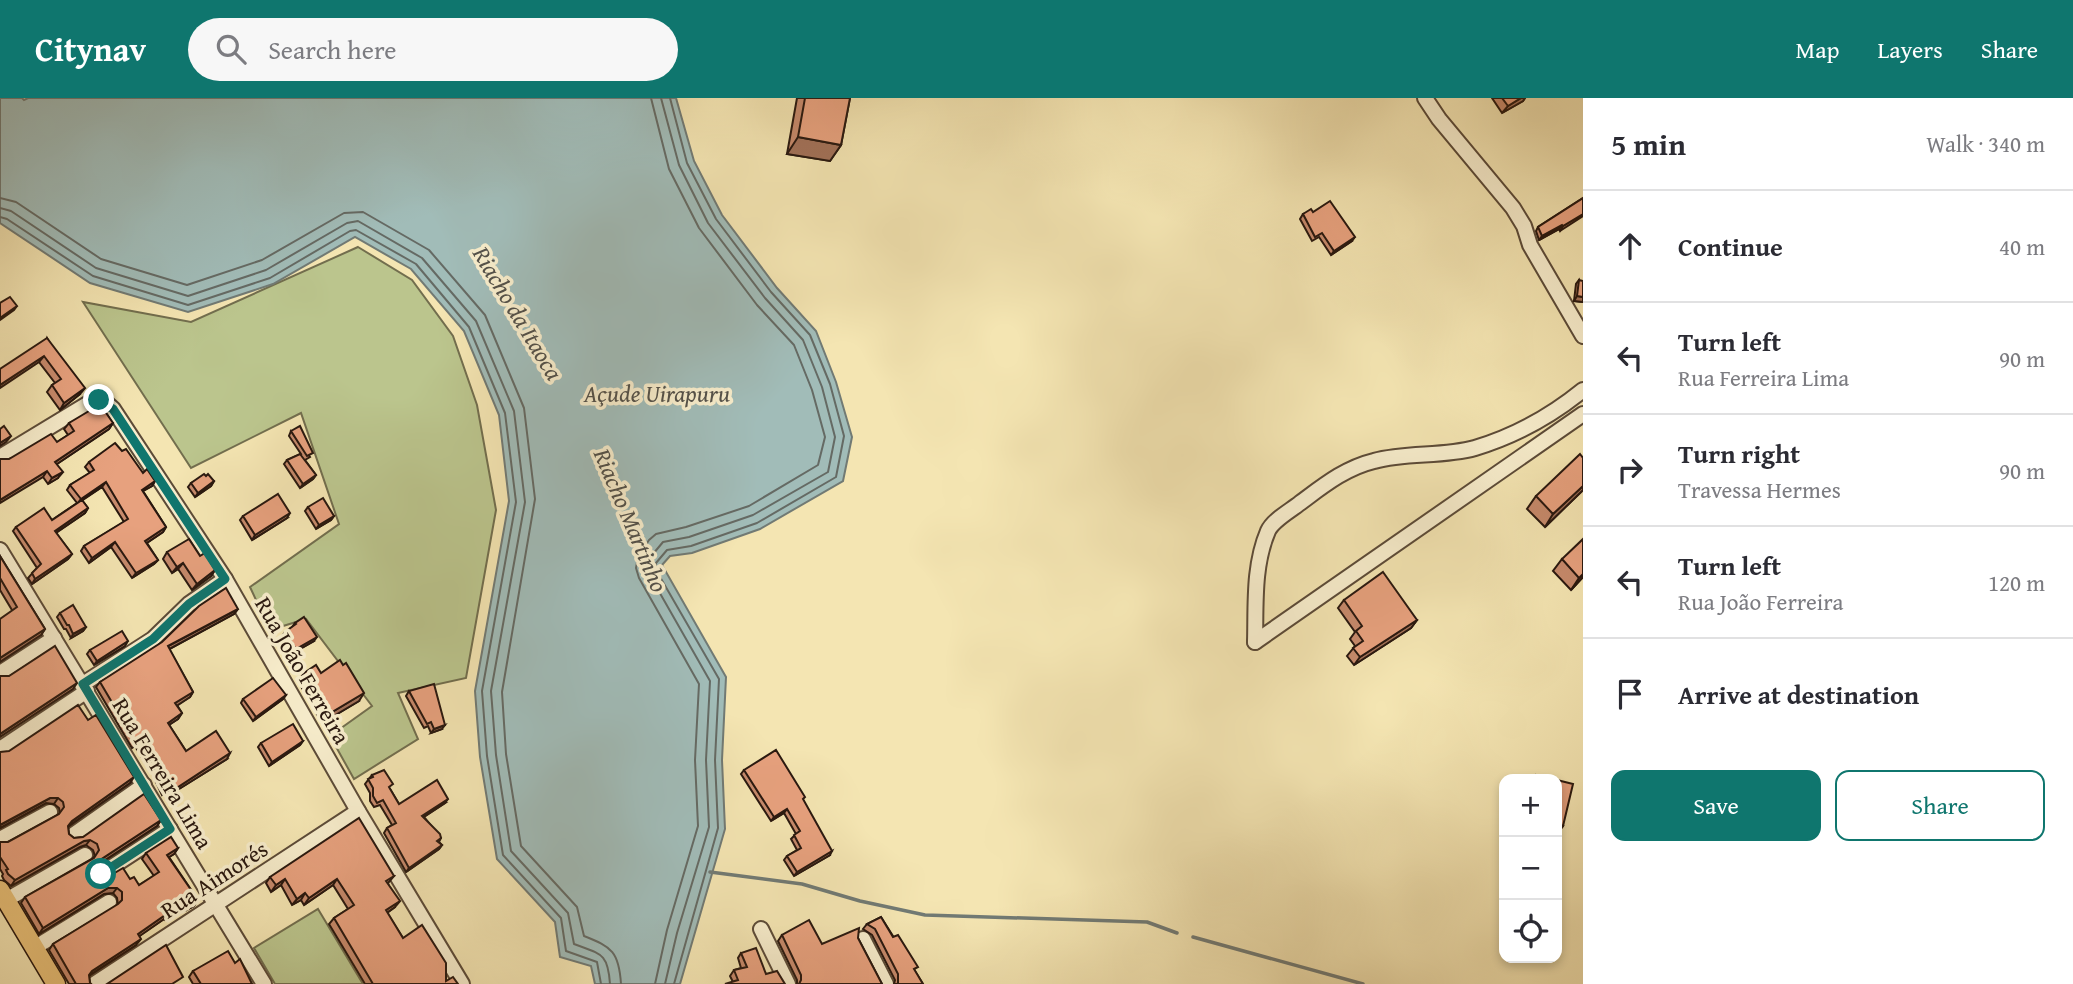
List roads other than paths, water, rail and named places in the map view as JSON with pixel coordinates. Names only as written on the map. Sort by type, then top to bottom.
[{"type":"main road","points":[[3,895],[55,984]]},
{"type":"street","points":[[1425,98],[1439,119],[1513,208],[1524,226],[1530,245],[1583,336]]},
{"type":"street","points":[[1583,390],[1556,412],[1513,433],[1473,448],[1375,460],[1348,470],[1325,484],[1269,529],[1261,554],[1256,589],[1255,642],[1583,414]]},
{"type":"street","name":"Rua João Ferreira","points":[[0,457],[87,404],[99,400],[113,409],[225,579],[358,811],[462,984]]},
{"type":"street","name":"Rua Ferreira Lima","points":[[0,550],[264,984]]},
{"type":"street","points":[[0,749],[153,639],[189,604],[225,579]]},
{"type":"street","points":[[0,673],[54,638]]},
{"type":"street","points":[[73,835],[144,785]]},
{"type":"street","name":"Rua Aimorés","points":[[94,984],[358,811]]},
{"type":"street","points":[[0,839],[50,812]]},
{"type":"street","points":[[101,874],[170,829]]},
{"type":"street","points":[[3,895],[85,855]]},
{"type":"street","points":[[34,948],[108,902]]},
{"type":"street","points":[[761,929],[788,984]]},
{"type":"street","points":[[863,939],[886,984]]},
{"type":"water","name":"Açude Uirapuru","points":[[0,98],[676,98],[694,161],[722,215],[777,288],[816,331],[836,382],[852,437],[843,481],[760,529],[692,553],[670,556],[662,565],[726,677],[722,760],[725,829],[680,984],[595,984],[591,966],[560,957],[555,922],[497,859],[480,757],[475,691],[509,501],[499,415],[464,331],[411,269],[355,237],[273,284],[188,312],[90,283],[0,223]]},
{"type":"waterway","points":[[710,872],[802,884],[860,901],[925,915],[1147,922],[1177,933]]},
{"type":"waterway","points":[[1193,937],[1363,984]]},
{"type":"water label","name":"Riacho da Itaoca","points":[[518,313]]},
{"type":"water label","name":"Riacho Martinho","points":[[631,520]]}]
